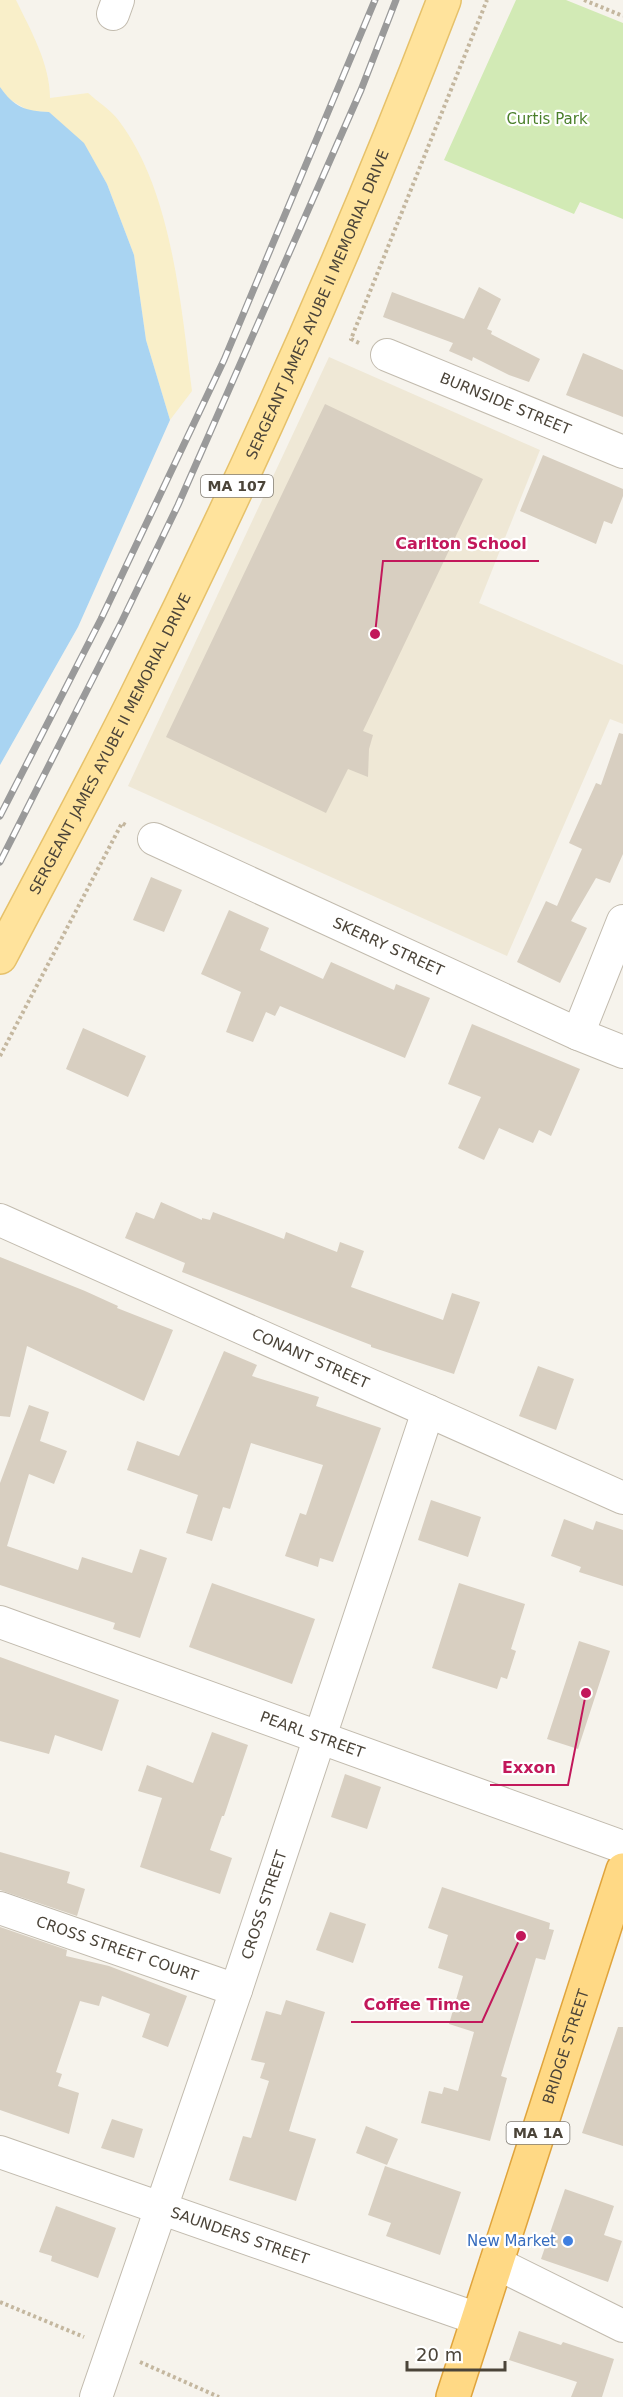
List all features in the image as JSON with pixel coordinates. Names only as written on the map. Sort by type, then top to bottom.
[{"type":"highway","name":"BRIDGE STREET","points":[[453,2397],[623,1869]]},
{"type":"main road","name":"SERGEANT JAMES AYUBE II MEMORIAL DRIVE","points":[[0,957],[135,700],[224,514],[337,261],[444,0]]},
{"type":"street","name":"BURNSIDE STREET","points":[[387,355],[623,452]]},
{"type":"street","name":"SKERRY STREET","points":[[154,839],[578,1034],[623,1052]]},
{"type":"street","points":[[578,1034],[623,921]]},
{"type":"street","name":"CONANT STREET","points":[[0,1220],[623,1498]]},
{"type":"street","name":"CROSS STREET","points":[[96,2397],[236,1990],[428,1411]]},
{"type":"street","name":"PEARL STREET","points":[[0,1622],[623,1847]]},
{"type":"street","name":"CROSS STREET COURT","points":[[0,1908],[236,1990]]},
{"type":"street","name":"SAUNDERS STREET","points":[[0,2152],[478,2319]]},
{"type":"street","points":[[496,2264],[623,2326]]},
{"type":"path","points":[[387,355],[351,339],[487,0]]},
{"type":"path","points":[[584,0],[623,16]]},
{"type":"path","points":[[0,1056],[122,823],[154,839]]},
{"type":"shaded area","points":[[329,357],[540,450],[479,603],[623,665],[623,724],[610,719],[507,956],[128,786]]},
{"type":"green space","name":"Curtis Park","points":[[516,0],[566,0],[623,23],[623,219],[580,202],[574,214],[444,160]]},
{"type":"sand","points":[[0,0],[16,0],[43,60],[50,98],[88,93],[104,106],[119,121],[137,149],[151,181],[171,250],[192,391],[170,420],[146,340],[134,255],[107,184],[84,144],[49,112],[29,111],[9,99],[0,87]]},
{"type":"water","points":[[0,87],[21,107],[49,112],[84,143],[107,184],[134,255],[146,340],[170,420],[78,627],[0,765]]},
{"type":"building","points":[[479,287],[501,299],[487,329],[492,331],[491,334],[540,359],[529,382],[473,357],[472,361],[449,351],[453,343],[383,317],[392,292],[464,319]]},
{"type":"building","points":[[583,353],[623,370],[623,417],[566,395]]},
{"type":"building","points":[[325,404],[483,479],[363,731],[373,735],[369,749],[368,777],[348,769],[326,813],[166,737]]},
{"type":"building","points":[[543,455],[623,489],[623,496],[612,524],[604,521],[596,544],[520,511]]},
{"type":"building","points":[[619,733],[623,734],[623,854],[610,883],[596,878],[571,921],[587,928],[560,983],[517,962],[546,901],[557,906],[582,849],[569,843],[596,783],[601,785]]},
{"type":"building","points":[[151,877],[182,890],[164,932],[133,920]]},
{"type":"building","points":[[229,910],[269,928],[260,950],[323,979],[331,962],[394,990],[396,984],[430,998],[405,1058],[280,1006],[275,1016],[266,1012],[253,1042],[226,1032],[241,992],[201,974]]},
{"type":"building","points":[[472,1024],[580,1069],[551,1136],[539,1130],[533,1143],[499,1128],[484,1160],[458,1148],[481,1097],[448,1084]]},
{"type":"building","points":[[83,1028],[146,1056],[128,1097],[66,1069]]},
{"type":"building","points":[[161,1202],[202,1220],[202,1218],[210,1220],[213,1212],[284,1239],[286,1232],[337,1252],[340,1242],[364,1251],[351,1287],[443,1320],[452,1293],[480,1302],[454,1374],[371,1347],[371,1345],[182,1272],[185,1263],[125,1238],[136,1212],[154,1219]]},
{"type":"building","points":[[0,1257],[173,1330],[144,1401],[27,1346],[10,1417],[0,1416]]},
{"type":"building","points":[[224,1351],[257,1365],[252,1376],[319,1397],[316,1406],[381,1428],[333,1562],[320,1558],[318,1567],[285,1556],[300,1513],[306,1515],[323,1465],[251,1443],[230,1509],[223,1507],[212,1541],[186,1533],[198,1495],[127,1470],[137,1441],[179,1456]]},
{"type":"building","points":[[538,1366],[574,1379],[556,1430],[519,1416]]},
{"type":"building","points":[[29,1405],[49,1412],[40,1441],[67,1451],[54,1484],[29,1474],[7,1546],[78,1570],[82,1557],[132,1573],[140,1549],[167,1558],[140,1638],[113,1629],[115,1623],[0,1585],[0,1483]]},
{"type":"building","points":[[431,1500],[481,1517],[468,1557],[418,1540]]},
{"type":"building","points":[[564,1519],[593,1530],[596,1521],[623,1530],[623,1586],[579,1572],[581,1567],[551,1556]]},
{"type":"building","points":[[212,1583],[315,1619],[292,1684],[189,1647]]},
{"type":"building","points":[[459,1583],[525,1604],[511,1649],[516,1651],[507,1679],[501,1677],[497,1689],[432,1668]]},
{"type":"building","points":[[579,1641],[610,1651],[578,1749],[547,1739]]},
{"type":"building","points":[[0,1657],[119,1700],[102,1751],[55,1735],[49,1754],[0,1741]]},
{"type":"building","points":[[212,1732],[248,1745],[210,1850],[232,1858],[220,1894],[140,1867],[162,1798],[138,1791],[147,1765],[193,1783]]},
{"type":"building","points":[[345,1774],[381,1787],[367,1829],[331,1817]]},
{"type":"building","points":[[0,1852],[70,1872],[67,1883],[85,1889],[77,1916],[0,1890]]},
{"type":"building","points":[[442,1887],[550,1923],[549,1929],[554,1930],[545,1960],[536,1958],[501,2076],[507,2078],[490,2141],[421,2123],[429,2091],[442,2094],[444,2087],[458,2091],[474,2032],[449,2024],[463,1976],[438,1968],[448,1935],[428,1928]]},
{"type":"building","points":[[330,1912],[366,1924],[353,1963],[316,1950]]},
{"type":"building","points":[[0,1927],[67,1950],[66,1956],[109,1966],[187,1996],[168,2047],[142,2037],[150,2014],[102,1996],[99,2006],[80,2001],[56,2072],[62,2074],[58,2086],[79,2093],[69,2134],[0,2110]]},
{"type":"building","points":[[286,2000],[325,2012],[289,2131],[316,2139],[296,2201],[229,2180],[243,2136],[251,2138],[269,2081],[260,2078],[265,2063],[251,2060],[266,2011],[281,2015]]},
{"type":"building","points":[[618,2027],[623,2027],[623,2146],[582,2133]]},
{"type":"building","points":[[112,2119],[143,2129],[134,2158],[101,2148]]},
{"type":"building","points":[[366,2126],[398,2139],[387,2165],[356,2153]]},
{"type":"building","points":[[385,2166],[461,2192],[440,2255],[386,2236],[391,2223],[368,2215]]},
{"type":"building","points":[[565,2189],[614,2206],[604,2235],[622,2241],[608,2282],[541,2259]]},
{"type":"building","points":[[56,2206],[116,2228],[98,2278],[51,2261],[52,2256],[39,2252]]},
{"type":"building","points":[[519,2331],[561,2345],[563,2342],[614,2359],[602,2397],[571,2397],[577,2382],[509,2360]]},
{"type":"railway","points":[[0,816],[101,619],[224,360],[375,0]]},
{"type":"railway","points":[[0,862],[178,505],[361,90],[396,0]]},
{"type":"place","name":"Carlton School","points":[[375,634]]},
{"type":"place","name":"Exxon","points":[[586,1693]]},
{"type":"place","name":"Coffee Time","points":[[521,1936]]},
{"type":"place","name":"New Market","points":[[568,2241]]}]
